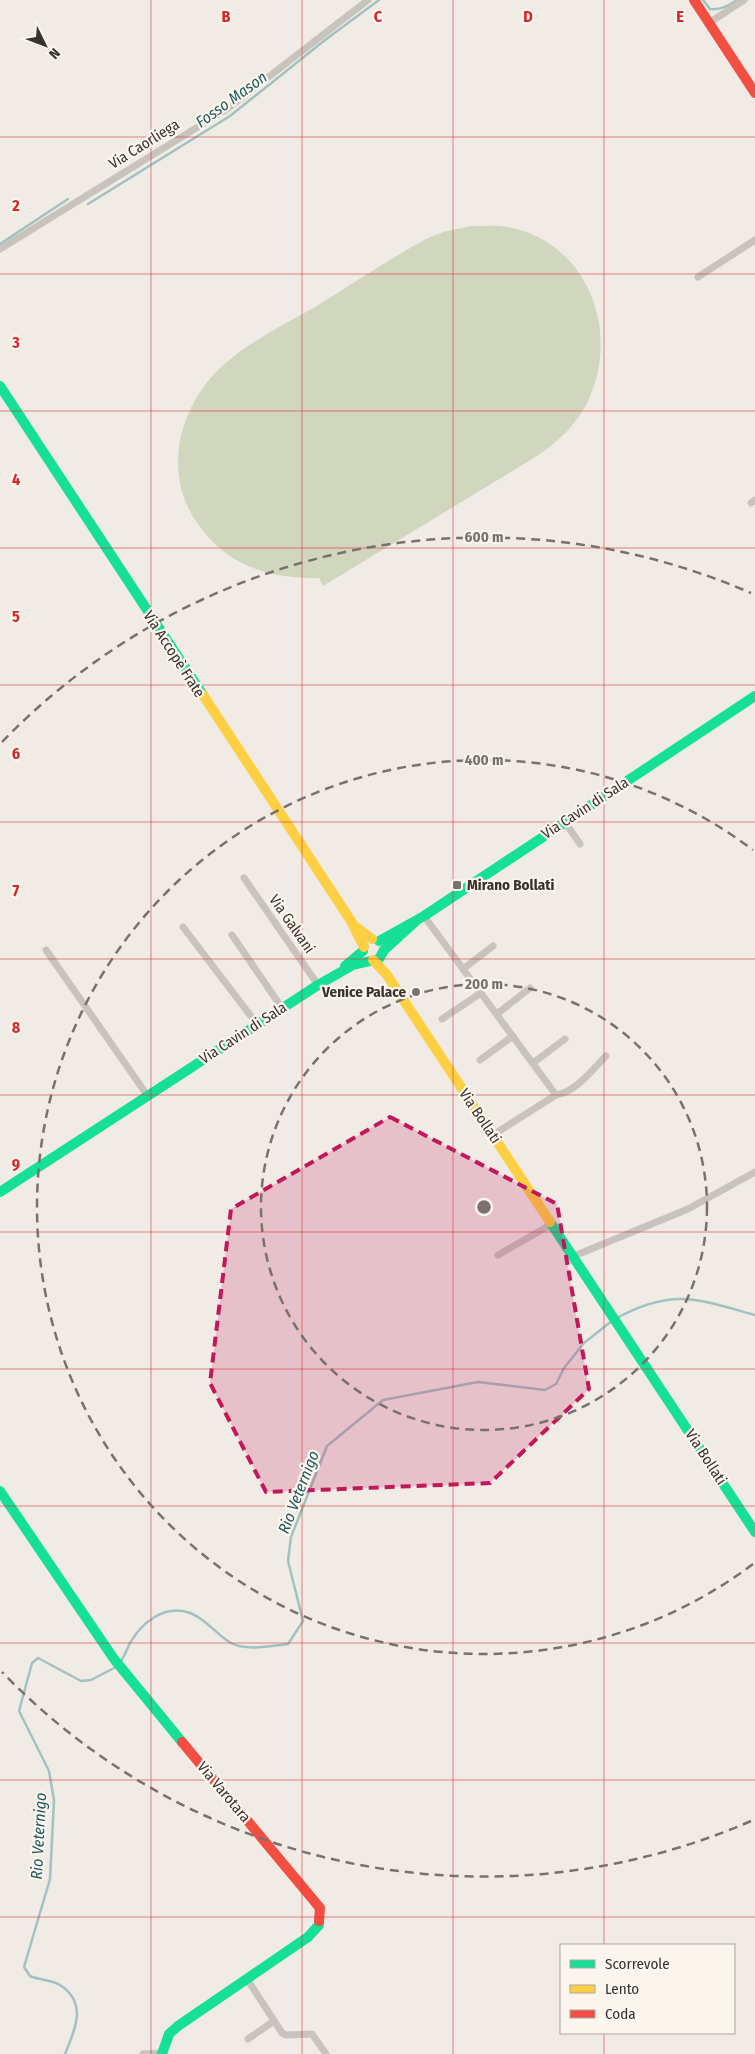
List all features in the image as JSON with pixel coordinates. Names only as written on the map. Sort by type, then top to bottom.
[{"type":"main road","points":[[694,0],[755,93]]},
{"type":"main road","name":"Via Accopè Frate","points":[[0,386],[350,921],[364,949]]},
{"type":"main road","name":"Via Cavin di Sala","points":[[383,952],[420,919],[755,696]]},
{"type":"main road","name":"Via Cavin di Sala","points":[[376,940],[420,919]]},
{"type":"main road","name":"Via Accopè Frate","points":[[350,921],[376,940]]},
{"type":"main road","points":[[376,940],[383,952],[378,959],[372,960],[366,956],[364,949],[376,940]]},
{"type":"main road","name":"Via Cavin di Sala","points":[[339,973],[364,949]]},
{"type":"main road","name":"Via Bollati","points":[[383,952],[387,975]]},
{"type":"main road","name":"Via Cavin di Sala","points":[[0,1192],[318,984],[339,973],[372,960]]},
{"type":"main road","name":"Via Bollati","points":[[372,960],[387,975],[755,1532]]},
{"type":"main road","name":"Via Varotara","points":[[0,1491],[118,1664],[320,1908],[320,1921],[315,1931],[178,2026],[169,2034],[162,2053]]},
{"type":"street","name":"Via Caorliega","points":[[0,249],[227,109],[368,0]]},
{"type":"street","points":[[709,23],[744,0]]},
{"type":"street","points":[[698,276],[755,240]]},
{"type":"street","points":[[565,822],[580,844]]},
{"type":"street","name":"Via Galvani","points":[[244,878],[318,984]]},
{"type":"street","points":[[420,919],[463,968],[556,1095]]},
{"type":"street","points":[[183,927],[257,1024]]},
{"type":"street","points":[[232,935],[282,1008]]},
{"type":"street","points":[[463,968],[493,946]]},
{"type":"street","points":[[46,950],[148,1095]]},
{"type":"street","points":[[497,1014],[530,988]]},
{"type":"street","points":[[442,1019],[480,993]]},
{"type":"street","points":[[480,1060],[513,1036]]},
{"type":"street","points":[[532,1063],[565,1039]]},
{"type":"street","points":[[493,1135],[556,1095],[564,1094],[573,1088],[606,1056]]},
{"type":"street","points":[[574,1256],[688,1209],[755,1172]]},
{"type":"street","points":[[498,1255],[552,1224]]},
{"type":"street","points":[[247,1979],[274,2021],[286,2035],[312,2034],[326,2054]]},
{"type":"street","points":[[248,2039],[274,2021]]},
{"type":"street","points":[[143,2054],[162,2053]]},
{"type":"highlighted area","points":[[390,1117],[557,1204],[589,1389],[490,1483],[266,1492],[210,1383],[231,1209]]},
{"type":"green space","points":[[471,226],[509,227],[536,236],[559,251],[577,271],[590,294],[598,319],[601,347],[597,374],[588,401],[573,425],[537,456],[323,586],[319,578],[284,576],[251,567],[236,560],[222,550],[198,524],[186,504],[180,482],[178,460],[181,438],[187,417],[197,396],[227,362],[272,331],[426,239],[443,232]]},
{"type":"waterway","name":"Fosso Mason","points":[[88,204],[230,116],[325,40],[379,0]]},
{"type":"waterway","name":"Fosso Mason","points":[[703,0],[710,9],[718,9],[737,0]]},
{"type":"waterway","name":"Fosso Mason","points":[[0,244],[68,199]]},
{"type":"waterway","name":"Rio Veternigo","points":[[617,1318],[654,1303],[685,1299],[717,1304],[755,1315]]},
{"type":"waterway","name":"Rio Veternigo","points":[[120,1663],[130,1643],[141,1628],[155,1617],[172,1611],[181,1611],[195,1615],[226,1640],[244,1647],[288,1644],[303,1621],[288,1561],[291,1537],[327,1446],[383,1400],[478,1382],[545,1390],[556,1384],[564,1368],[584,1343],[613,1320]]},
{"type":"waterway","name":"Rio Veternigo","points":[[65,2054],[77,2017],[77,2008],[74,2000],[69,1992],[60,1985],[30,1976],[24,1967],[50,1879],[54,1800],[49,1771],[19,1711],[32,1663],[38,1658],[81,1681],[91,1680],[116,1667]]},
{"type":"traffic: fast","points":[[0,386],[203,695]]},
{"type":"traffic: fast","points":[[379,941],[424,916],[755,696]]},
{"type":"traffic: fast","points":[[0,1192],[318,985],[353,965],[379,959],[384,950],[416,921]]},
{"type":"traffic: fast","points":[[345,966],[363,951]]},
{"type":"traffic: fast","points":[[550,1222],[755,1532]]},
{"type":"traffic: fast","points":[[0,1491],[114,1659],[182,1742]]},
{"type":"traffic: fast","points":[[162,2054],[169,2034],[178,2026],[308,1937],[319,1925],[319,1921]]},
{"type":"traffic: slow","points":[[203,695],[351,921],[364,947]]},
{"type":"traffic: slow","points":[[356,927],[372,939]]},
{"type":"traffic: slow","points":[[373,960],[387,975],[550,1222]]},
{"type":"traffic: jam","points":[[694,0],[755,93]]},
{"type":"traffic: jam","points":[[182,1742],[320,1908],[319,1921]]},
{"type":"place","name":"Mirano Bollati","points":[[457,885]]},
{"type":"place","name":"Venice Palace","points":[[416,992]]}]
